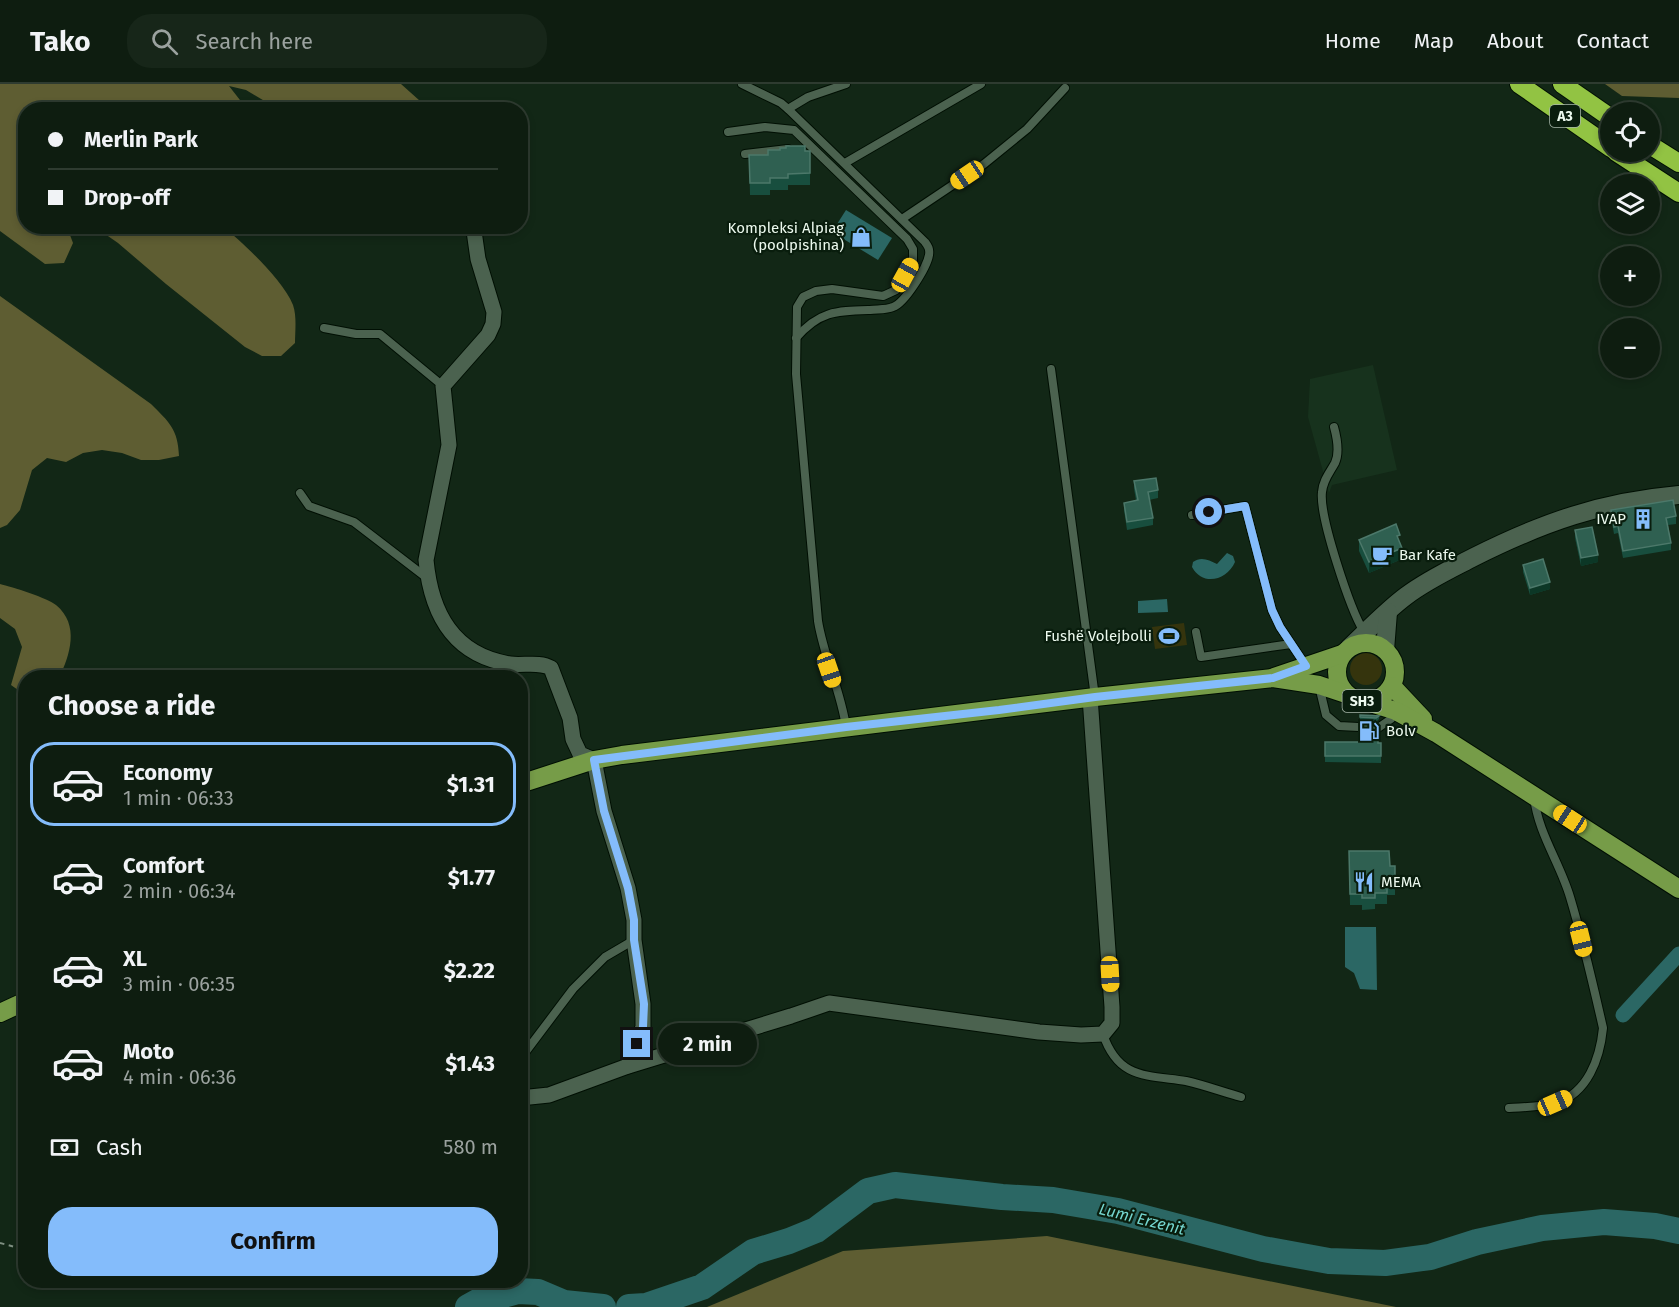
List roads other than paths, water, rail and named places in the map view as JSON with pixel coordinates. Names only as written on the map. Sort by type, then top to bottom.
[{"type":"highway","name":"A3","points":[[1519,84],[1600,140]]},
{"type":"highway","name":"A3","points":[[1562,84],[1600,110]]},
{"type":"highway","points":[[1660,152],[1679,164]]},
{"type":"highway","points":[[1631,162],[1679,193]]},
{"type":"main road","points":[[1346,651],[1407,595],[1442,573],[1536,529],[1592,508],[1646,498],[1679,495]]},
{"type":"main road","points":[[1385,650],[1388,612]]},
{"type":"main road","name":"SH3","points":[[528,781],[594,760],[1092,697],[1273,678],[1365,643],[1374,644],[1385,650],[1394,665],[1395,678],[1392,686],[1379,699],[1366,702]]},
{"type":"main road","name":"SH3","points":[[1346,651],[1337,666],[1336,675],[1346,694]]},
{"type":"main road","name":"SH3","points":[[1273,678],[1319,685],[1346,694],[1358,701],[1396,711],[1436,733],[1679,889]]},
{"type":"main road","name":"SH3","points":[[1392,686],[1436,733]]},
{"type":"main road","points":[[0,1013],[18,1005]]},
{"type":"street","points":[[474,234],[478,260],[494,312],[493,324],[488,335],[443,386],[449,445],[426,560],[428,578],[433,600],[447,629],[463,646],[497,661],[510,664],[546,665],[551,668],[570,718],[573,740],[580,754],[594,760],[604,811],[628,888],[644,1004],[643,1027],[628,1066]]},
{"type":"street","points":[[528,1097],[549,1095],[628,1066],[829,1003],[1039,1032],[1103,1034],[1112,1023],[1112,1007],[1092,697]]},
{"type":"lane","points":[[742,84],[781,103],[788,109],[929,248],[928,260],[906,297],[892,308],[829,313],[807,325],[796,338]]},
{"type":"lane","points":[[788,109],[808,97],[846,84]]},
{"type":"lane","points":[[845,163],[981,84]]},
{"type":"lane","points":[[902,219],[984,164],[1027,129],[1065,88]]},
{"type":"lane","points":[[728,132],[765,127],[794,130],[907,238],[913,249],[913,260],[896,290],[889,294],[884,296],[832,289],[816,291],[803,297],[797,307],[798,409],[818,621],[824,655],[843,709],[846,727]]},
{"type":"lane","points":[[745,154],[810,146]]},
{"type":"lane","points":[[324,328],[356,334],[380,334],[443,386]]},
{"type":"lane","points":[[1052,369],[1092,697]]},
{"type":"lane","points":[[1334,427],[1337,437],[1337,460],[1324,480],[1321,503],[1356,618],[1365,633]]},
{"type":"lane","points":[[300,493],[309,506],[354,522],[428,578]]},
{"type":"lane","points":[[1192,515],[1245,506],[1272,610],[1306,666]]},
{"type":"lane","points":[[1196,632],[1201,657],[1291,644]]},
{"type":"lane","points":[[1319,685],[1326,715],[1339,726],[1378,728],[1396,711]]},
{"type":"lane","points":[[1509,1108],[1555,1103],[1571,1096],[1586,1082],[1601,1045],[1603,1028],[1570,896],[1557,861],[1540,828],[1534,796]]},
{"type":"lane","points":[[528,1049],[573,989],[605,957],[634,940]]},
{"type":"lane","points":[[1103,1034],[1108,1050],[1118,1062],[1134,1072],[1154,1078],[1187,1082],[1241,1097]]},
{"type":"water","points":[[846,210],[892,238],[878,260],[832,232]]},
{"type":"water","points":[[1227,553],[1233,556],[1235,562],[1221,577],[1208,579],[1202,577],[1192,567],[1193,562],[1199,559],[1217,564]]},
{"type":"water","points":[[1167,599],[1168,612],[1138,613],[1138,601]]},
{"type":"water","points":[[1345,927],[1376,927],[1377,990],[1360,989],[1354,973],[1345,967]]},
{"type":"waterway","points":[[1623,1015],[1679,954]]},
{"type":"waterway","name":"Lumi Erzenit","points":[[629,1307],[646,1306],[702,1287],[753,1252],[816,1230],[868,1191],[895,1185],[1002,1197],[1053,1200],[1118,1211],[1263,1249],[1329,1261],[1385,1263],[1430,1257],[1477,1242],[1542,1228],[1604,1222],[1655,1226],[1679,1231]]},
{"type":"waterway","name":"Lumi Erzenit","points":[[468,1307],[477,1302],[518,1291],[538,1292],[564,1303],[603,1307]]},
{"type":"place","name":"Kompleksi Alpiag (poolpishina)","points":[[861,237]]},
{"type":"place","name":"IVAP","points":[[1643,519]]},
{"type":"place","name":"Bar Kafe","points":[[1382,555]]},
{"type":"place","name":"Fushë Volejbolli","points":[[1169,636]]},
{"type":"place","name":"Bolv","points":[[1369,731]]},
{"type":"place","name":"MEMA","points":[[1364,882]]}]
